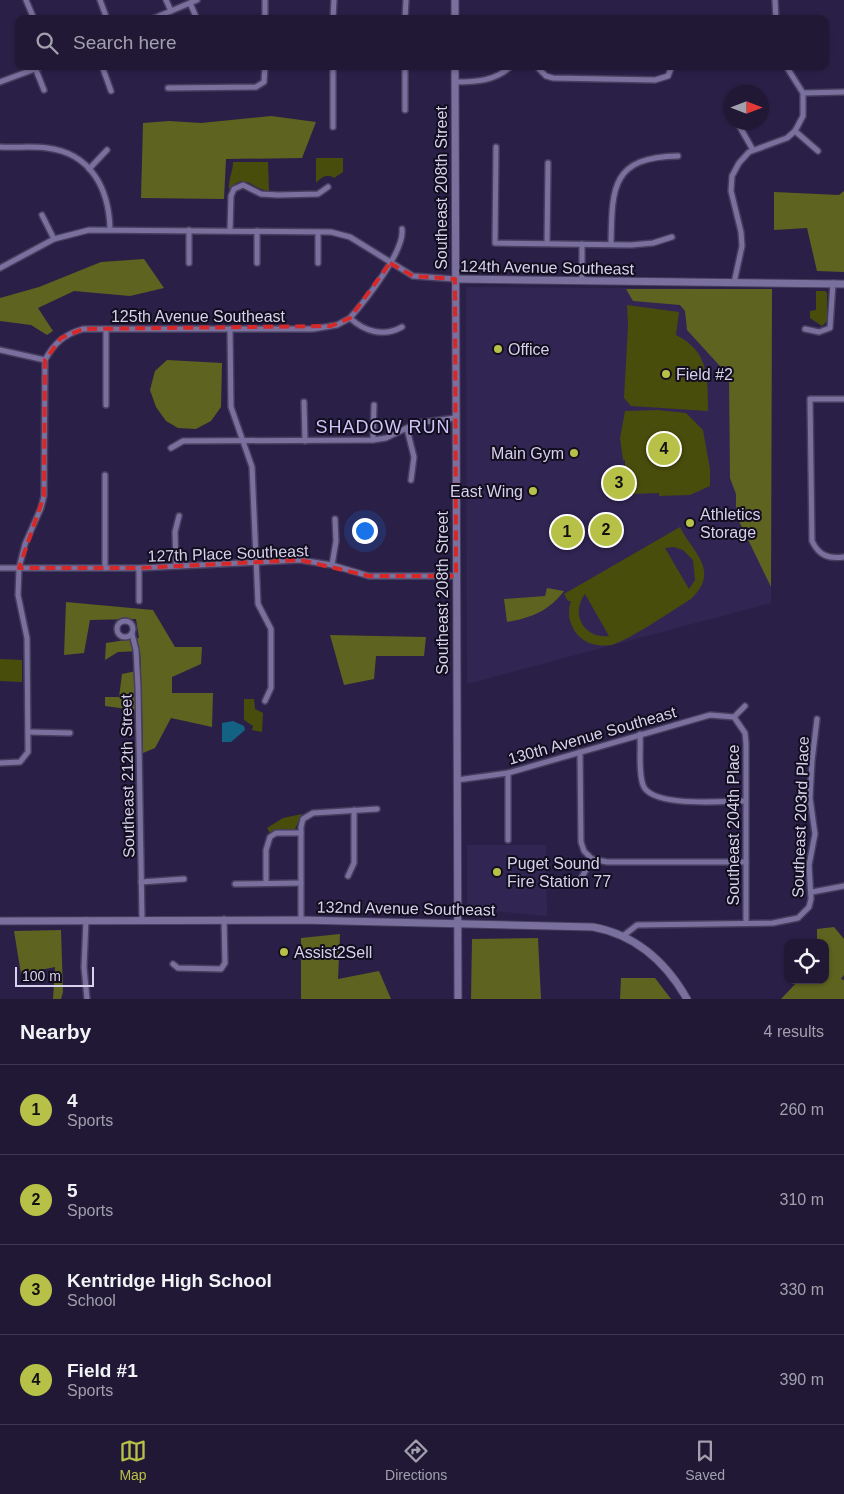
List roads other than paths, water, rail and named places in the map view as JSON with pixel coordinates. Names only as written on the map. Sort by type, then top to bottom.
[{"type":"main road","points":[[455,0],[455,15]]},
{"type":"main road","name":"Southeast 208th Street","points":[[455,70],[458,999]]},
{"type":"main road","name":"124th Avenue Southeast","points":[[455,279],[844,284]]},
{"type":"main road","name":"132nd Avenue Southeast","points":[[0,921],[224,919],[593,927],[623,936],[660,960],[672,974],[687,999]]},
{"type":"street","points":[[26,0],[32,15]]},
{"type":"street","points":[[100,0],[106,15]]},
{"type":"street","points":[[166,0],[171,11]]},
{"type":"street","points":[[162,15],[197,0]]},
{"type":"street","points":[[265,0],[265,15]]},
{"type":"street","points":[[333,15],[334,0]]},
{"type":"street","points":[[406,0],[406,15]]},
{"type":"street","points":[[775,0],[776,15]]},
{"type":"street","points":[[190,2],[195,15]]},
{"type":"street","points":[[0,82],[36,70],[44,90]]},
{"type":"street","points":[[103,70],[111,91]]},
{"type":"street","points":[[168,88],[247,88],[261,86],[264,82],[265,70]]},
{"type":"street","points":[[333,70],[333,127]]},
{"type":"street","points":[[405,70],[405,110]]},
{"type":"street","points":[[455,82],[486,80],[507,70]]},
{"type":"street","points":[[540,70],[546,76],[553,78],[655,80],[668,76],[670,70]]},
{"type":"street","points":[[734,283],[742,246],[741,232],[732,199],[731,183],[739,163],[753,150],[780,141],[795,131],[803,116],[803,93],[789,70]]},
{"type":"street","points":[[803,93],[844,92]]},
{"type":"street","points":[[742,130],[753,150]]},
{"type":"street","points":[[795,131],[818,151]]},
{"type":"street","points":[[496,146],[495,243],[648,244],[672,237]]},
{"type":"street","points":[[0,148],[53,149],[70,155],[89,169],[105,192],[109,210],[110,229]]},
{"type":"street","points":[[89,169],[107,150]]},
{"type":"street","points":[[611,244],[612,199],[614,190],[624,173],[646,159],[678,156]]},
{"type":"street","points":[[547,243],[548,163]]},
{"type":"street","points":[[230,231],[231,196],[234,189],[244,184],[261,194],[278,195],[318,194],[328,187]]},
{"type":"street","points":[[42,215],[54,239]]},
{"type":"street","name":"124th Avenue Southeast","points":[[0,268],[54,239],[78,232],[110,229],[318,232],[345,234],[413,276],[455,279]]},
{"type":"street","points":[[189,230],[189,263]]},
{"type":"street","points":[[402,230],[400,244],[390,263],[350,318],[362,328],[372,331],[392,332],[402,327]]},
{"type":"street","points":[[257,231],[257,263]]},
{"type":"street","points":[[318,232],[318,262]]},
{"type":"street","points":[[582,244],[582,280]]},
{"type":"street","points":[[805,329],[819,332],[830,328],[833,283]]},
{"type":"street","name":"125th Avenue Southeast","points":[[44,360],[54,345],[71,332],[106,328],[319,328],[337,325],[350,318]]},
{"type":"street","points":[[106,328],[106,405]]},
{"type":"street","points":[[230,328],[231,407],[252,467],[258,561],[258,604],[271,629],[271,688],[265,701]]},
{"type":"street","points":[[0,350],[44,360],[44,496],[41,508],[24,544],[19,568],[18,595],[27,638],[28,752],[24,758],[15,763],[0,763]]},
{"type":"street","points":[[844,399],[810,399],[810,532],[816,549],[821,553],[831,558],[844,557]]},
{"type":"street","points":[[304,402],[305,441]]},
{"type":"street","points":[[374,405],[374,440]]},
{"type":"street","points":[[171,448],[183,441],[374,440],[386,438],[430,420],[455,418]]},
{"type":"street","points":[[407,429],[414,457],[411,480]]},
{"type":"street","points":[[105,475],[105,568]]},
{"type":"street","points":[[176,566],[176,532],[179,516]]},
{"type":"street","points":[[332,565],[336,541],[335,519]]},
{"type":"street","name":"127th Place Southeast","points":[[0,568],[139,568],[300,560],[332,565],[370,576],[456,576]]},
{"type":"street","points":[[139,568],[139,601]]},
{"type":"street","name":"Southeast 212th Street","points":[[132,634],[136,650],[138,688],[142,919]]},
{"type":"street","points":[[734,716],[745,706]]},
{"type":"street","name":"130th Avenue Southeast","points":[[457,780],[508,772],[710,715],[734,716]]},
{"type":"street","name":"Southeast 204th Place","points":[[734,716],[745,733],[746,742],[746,923]]},
{"type":"street","name":"Southeast 203rd Place","points":[[746,923],[782,922],[804,914],[809,907],[812,892],[810,865],[815,834],[811,789],[817,719]]},
{"type":"street","points":[[28,732],[70,733]]},
{"type":"street","points":[[640,734],[642,784],[648,793],[666,800],[745,801]]},
{"type":"street","points":[[580,752],[580,842],[584,852],[592,859],[607,862],[746,862]]},
{"type":"street","points":[[508,772],[508,840]]},
{"type":"street","points":[[302,920],[301,833],[305,816],[313,813],[377,809]]},
{"type":"street","points":[[348,876],[354,863],[354,810]]},
{"type":"street","points":[[266,884],[266,850],[270,837],[276,833],[301,833]]},
{"type":"street","points":[[582,877],[592,859]]},
{"type":"street","points":[[141,882],[184,879]]},
{"type":"street","points":[[235,884],[301,883]]},
{"type":"street","points":[[812,892],[844,886]]},
{"type":"street","points":[[172,964],[178,968],[221,969],[225,962],[224,919]]},
{"type":"street","points":[[86,920],[84,967],[87,999]]},
{"type":"street","points":[[623,936],[637,925],[746,923]]},
{"type":"water","points":[[233,721],[244,726],[245,730],[231,742],[222,742],[222,723]]},
{"type":"place","name":"Office","points":[[498,349]]},
{"type":"place","name":"Field #2","points":[[666,374]]},
{"type":"place","name":"Field #1","points":[[664,449]]},
{"type":"place","name":"Main Gym","points":[[574,453]]},
{"type":"place","name":"Kentridge High School","points":[[619,483]]},
{"type":"place","name":"East Wing","points":[[533,491]]},
{"type":"place","name":"Athletics Storage","points":[[690,523]]},
{"type":"place","name":"5","points":[[606,530]]},
{"type":"place","name":"4","points":[[567,532]]},
{"type":"place","name":"Puget Sound Fire Station 77","points":[[497,872]]},
{"type":"place","name":"Assist2Sell","points":[[284,952]]},
{"type":"district","name":"SHADOW RUN","points":[[383,427]]}]
